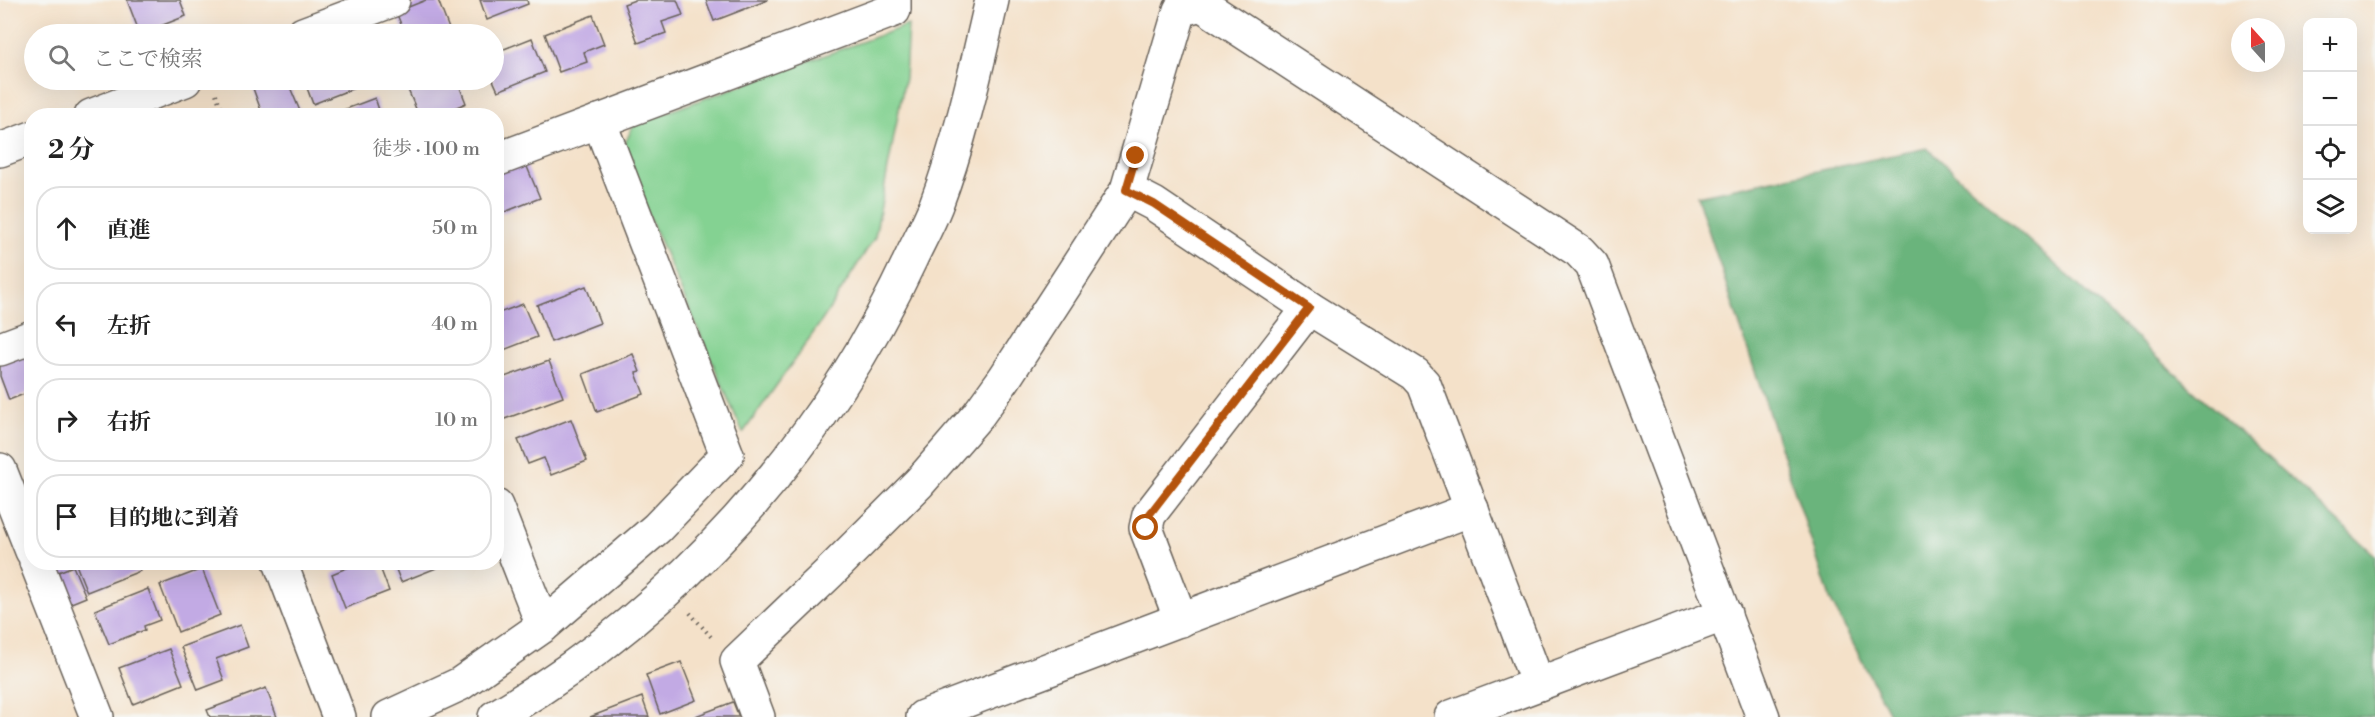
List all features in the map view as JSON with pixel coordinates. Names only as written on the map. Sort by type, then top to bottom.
[{"type":"street","points":[[329,24],[393,0]]},
{"type":"street","points":[[504,157],[894,10],[894,0]]},
{"type":"street","points":[[495,717],[603,646],[678,579],[750,507],[828,407],[888,307],[936,205],[969,99],[992,0]]},
{"type":"street","points":[[758,717],[737,661],[919,483],[978,415],[1005,379],[1126,190],[1180,10],[1201,4],[1579,251],[1592,265],[1763,717]]},
{"type":"street","points":[[112,108],[159,90]]},
{"type":"street","points":[[389,717],[460,684],[543,626],[657,528],[727,455],[598,121]]},
{"type":"street","points":[[0,150],[24,141]]},
{"type":"street","points":[[1126,190],[1154,204],[1309,308],[1415,374],[1425,384],[1539,684]]},
{"type":"street","points":[[1181,620],[1146,528],[1149,515],[1309,308]]},
{"type":"street","points":[[0,349],[24,340]]},
{"type":"street","points":[[0,470],[24,531]]},
{"type":"street","points":[[923,717],[1472,509]]},
{"type":"street","points":[[504,526],[543,626]]},
{"type":"street","points":[[39,570],[97,717]]},
{"type":"street","points":[[283,570],[339,717]]},
{"type":"street","points":[[1451,717],[1725,614]]},
{"type":"green space","points":[[908,25],[905,78],[875,237],[823,319],[743,433],[621,152],[634,124]]},
{"type":"green space","points":[[1927,148],[2375,555],[2375,717],[1891,717],[1831,601],[1697,196]]},
{"type":"building","points":[[127,0],[180,0],[186,16],[166,24],[136,24]]},
{"type":"building","points":[[426,0],[438,0],[447,24],[401,24],[396,12]]},
{"type":"building","points":[[480,0],[527,0],[528,4],[487,20]]},
{"type":"building","points":[[635,0],[677,0],[683,15],[662,22],[666,33],[638,43],[624,4]]},
{"type":"building","points":[[706,0],[768,0],[714,21]]},
{"type":"building","points":[[593,15],[604,44],[584,52],[587,62],[559,72],[545,34]]},
{"type":"building","points":[[532,38],[545,72],[504,89],[504,49]]},
{"type":"building","points":[[254,90],[291,90],[299,108],[260,108]]},
{"type":"building","points":[[308,90],[349,90],[313,104]]},
{"type":"building","points":[[408,90],[461,90],[466,103],[454,108],[416,108]]},
{"type":"building","points":[[375,98],[378,108],[349,108]]},
{"type":"building","points":[[525,162],[540,198],[504,212],[504,170]]},
{"type":"building","points":[[586,286],[600,323],[551,342],[537,305]]},
{"type":"building","points":[[523,304],[537,337],[504,350],[504,311]]},
{"type":"building","points":[[24,351],[24,394],[9,400],[0,376],[0,361]]},
{"type":"building","points":[[633,354],[640,372],[636,373],[644,394],[597,412],[583,374]]},
{"type":"building","points":[[549,361],[563,397],[504,419],[504,377]]},
{"type":"building","points":[[571,419],[587,461],[551,475],[544,458],[528,464],[518,440]]},
{"type":"building","points":[[63,570],[75,570],[86,597],[64,606],[51,575]]},
{"type":"building","points":[[78,570],[140,570],[140,571],[87,592]]},
{"type":"building","points":[[202,570],[220,615],[178,632],[160,585]]},
{"type":"building","points":[[342,570],[381,570],[389,591],[345,608],[332,574]]},
{"type":"building","points":[[396,570],[431,570],[401,582]]},
{"type":"building","points":[[148,589],[160,620],[144,626],[145,630],[109,644],[95,610]]},
{"type":"building","points":[[240,625],[248,647],[216,659],[224,680],[198,690],[181,647]]},
{"type":"building","points":[[169,649],[183,684],[133,704],[119,668]]},
{"type":"building","points":[[681,662],[696,700],[660,714],[646,675]]},
{"type":"building","points":[[266,688],[277,717],[210,717],[207,710]]},
{"type":"building","points":[[642,697],[649,717],[590,717]]},
{"type":"building","points":[[733,702],[739,717],[693,717]]},
{"type":"route","points":[[1136,156],[1126,190],[1154,204],[1309,308],[1149,515],[1146,528]]}]
